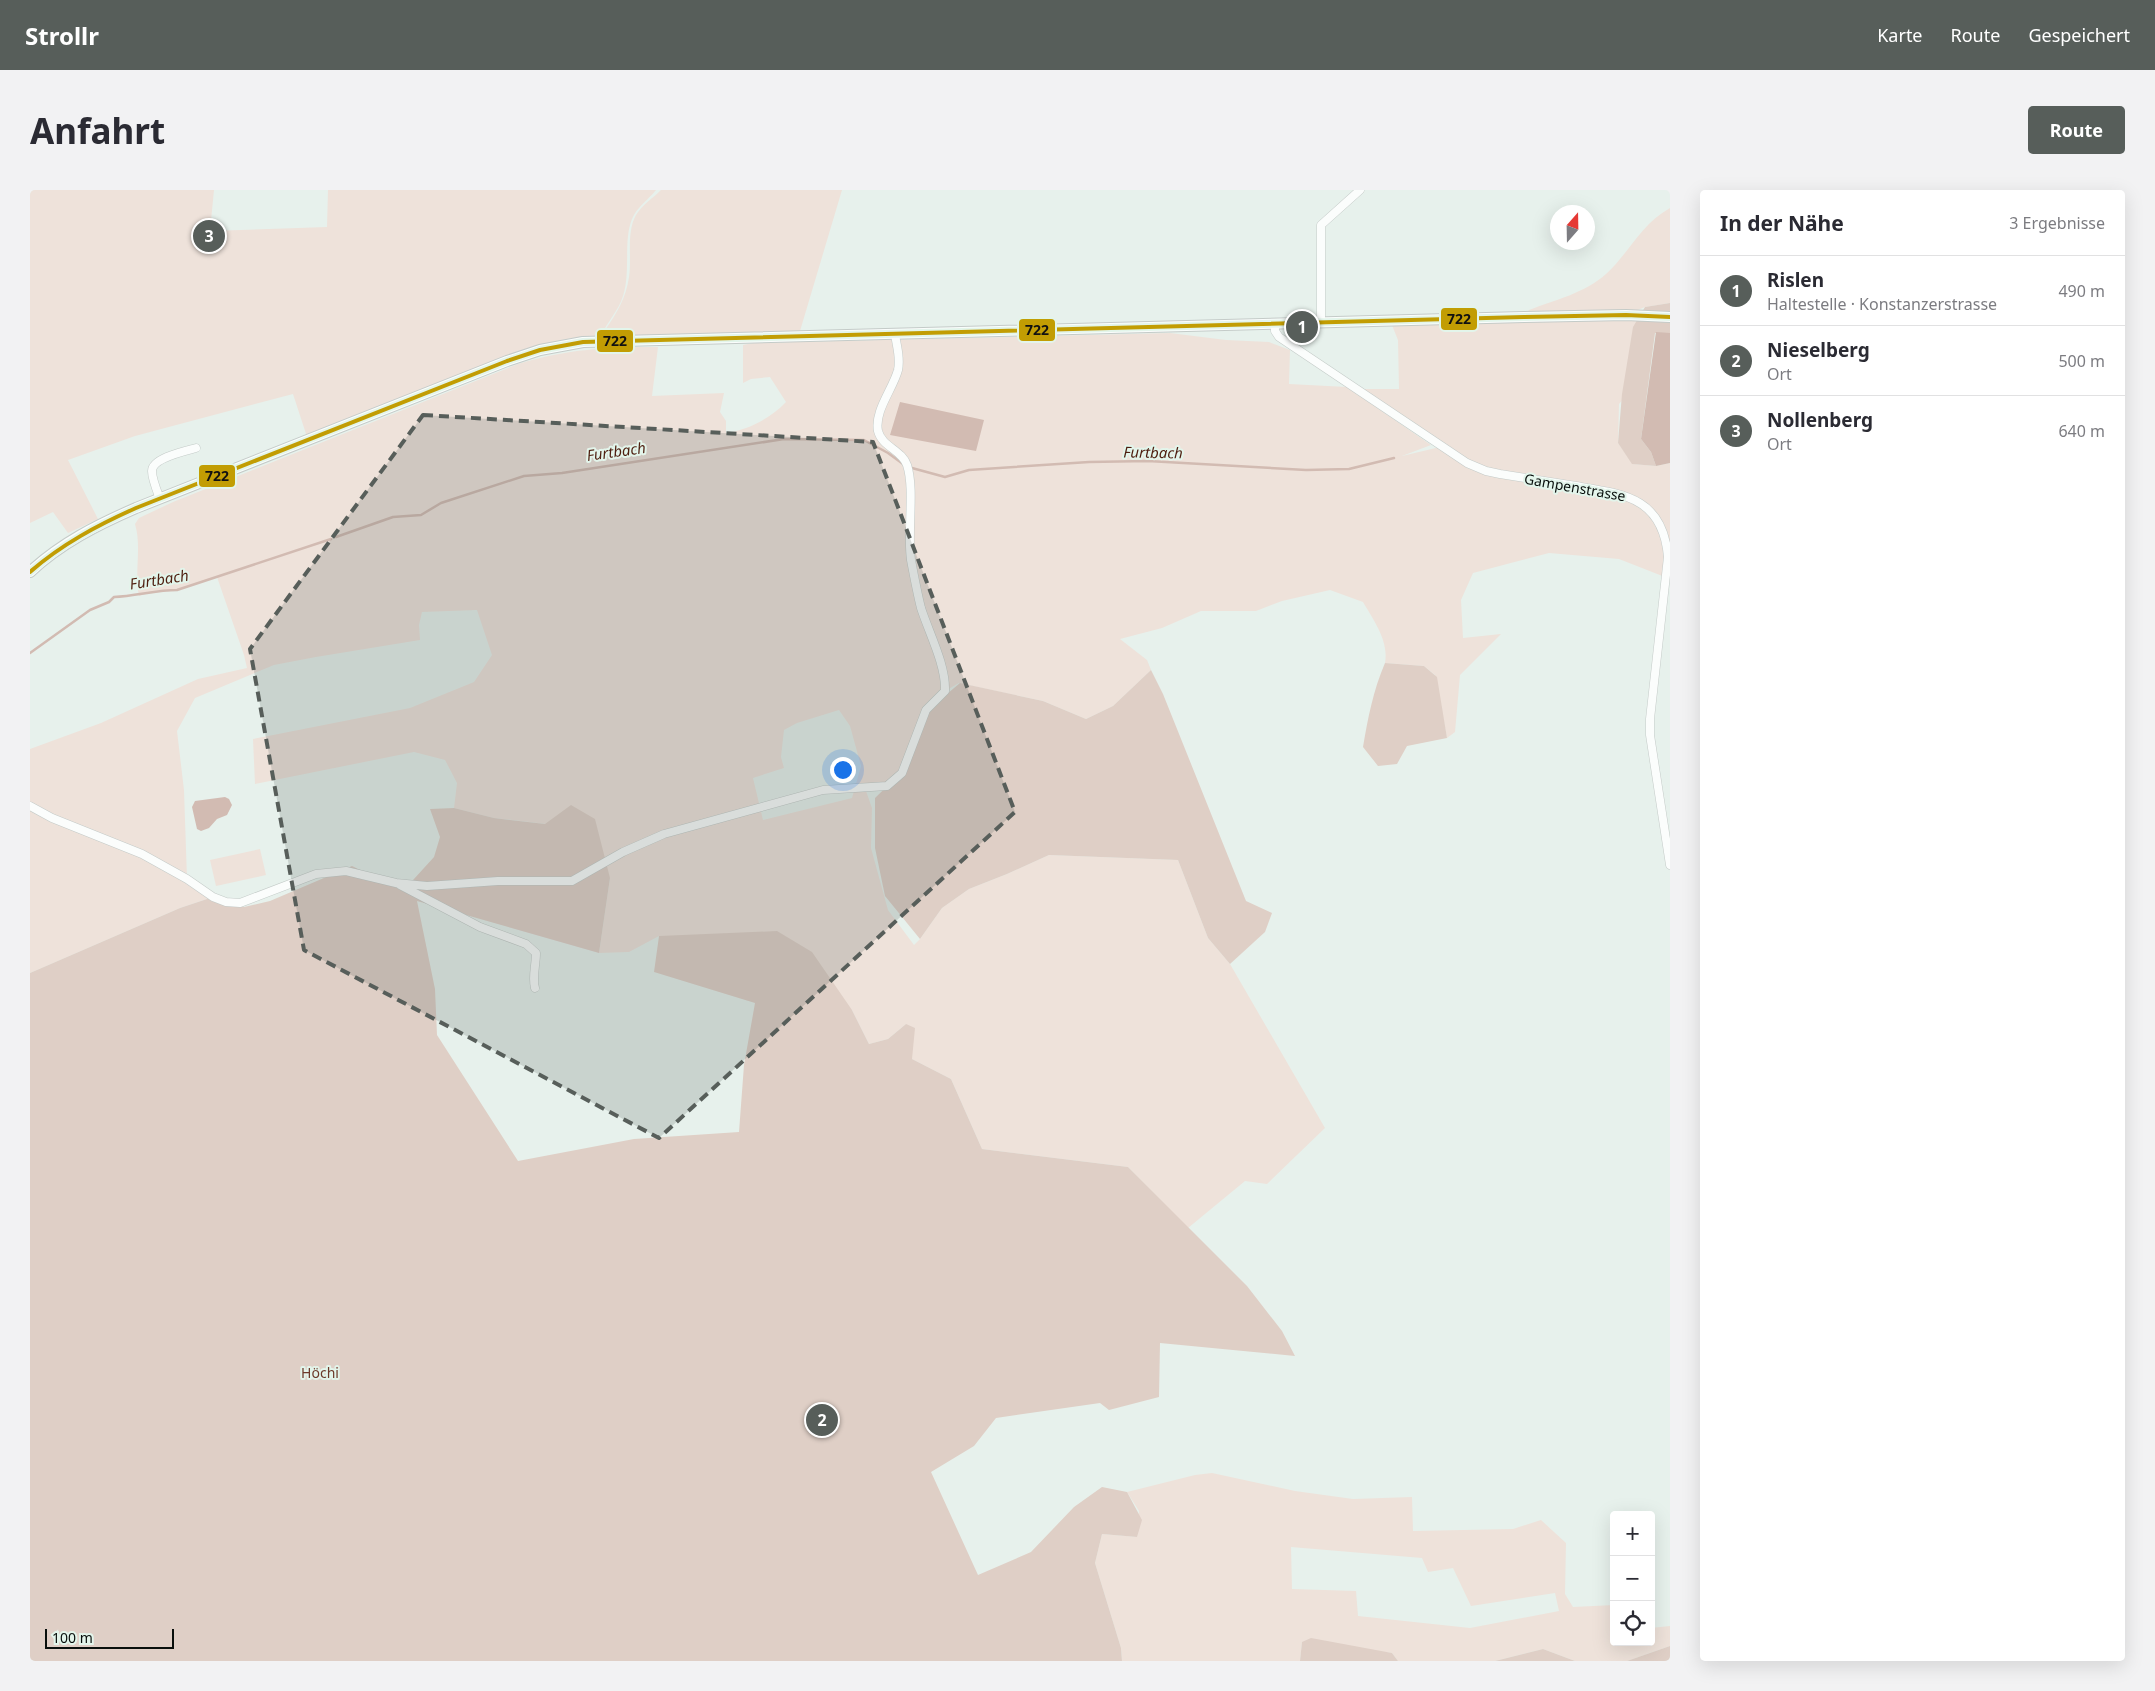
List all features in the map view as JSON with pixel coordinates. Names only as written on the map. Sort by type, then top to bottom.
[{"type":"main road","points":[[30,572],[53,552],[87,531],[136,508],[507,361],[551,347],[608,340],[1607,315],[1670,317]]},
{"type":"street","points":[[1322,322],[1321,225],[1360,190]]},
{"type":"street","name":"Gampenstrasse","points":[[1275,323],[1275,331],[1279,337],[1467,463],[1486,471],[1500,474],[1619,493],[1642,504],[1656,518],[1665,536],[1668,557],[1650,735],[1670,865]]},
{"type":"street","points":[[30,806],[52,818],[142,854],[179,874],[212,897],[226,902],[240,903],[300,880],[326,873],[346,871],[396,883],[428,886],[498,881],[572,882],[623,852],[664,834],[823,790],[887,786],[902,773],[926,710],[945,691],[946,678],[921,606],[913,570],[910,550],[910,479],[907,465],[902,456],[883,440],[878,430],[882,409],[898,369],[899,355],[895,333]]},
{"type":"street","points":[[160,498],[152,471],[155,465],[160,460],[196,448]]},
{"type":"street","points":[[396,883],[480,928],[526,944],[536,953],[533,980],[536,988]]},
{"type":"highlighted area","points":[[423,415],[873,442],[1015,812],[659,1138],[304,950],[250,649]]},
{"type":"shaded area","points":[[30,190],[214,190],[210,231],[327,227],[328,190],[656,190],[632,219],[629,228],[627,277],[623,296],[601,336],[579,337],[516,352],[474,368],[308,440],[293,394],[135,436],[68,460],[98,519],[68,533],[53,512],[30,523]]},
{"type":"shaded area","points":[[661,190],[842,190],[800,331],[610,336],[606,334],[605,330],[620,305],[628,285],[630,237],[633,222],[641,208]]},
{"type":"shaded area","points":[[1670,208],[1670,303],[1645,307],[1626,315],[1638,319],[1625,397],[1619,404],[1618,443],[1633,464],[1656,466],[1670,463],[1670,579],[1619,559],[1549,553],[1473,573],[1461,600],[1463,638],[1501,634],[1460,675],[1455,732],[1447,738],[1435,675],[1424,666],[1385,663],[1386,655],[1383,639],[1363,602],[1330,590],[1282,601],[1256,611],[1201,611],[1162,628],[1120,639],[1147,660],[1151,670],[1113,706],[1086,719],[1043,701],[959,683],[945,691],[902,773],[887,786],[865,788],[872,808],[871,848],[888,910],[914,945],[942,908],[969,889],[1049,855],[1178,860],[1208,938],[1230,964],[1325,1128],[1267,1184],[1245,1181],[1188,1228],[1128,1167],[982,1149],[951,1079],[912,1059],[906,1024],[888,1039],[869,1044],[852,1010],[659,936],[629,952],[599,953],[610,878],[546,824],[494,818],[454,808],[457,783],[445,760],[414,752],[255,784],[253,739],[410,708],[474,682],[492,655],[477,610],[422,612],[419,625],[420,640],[274,665],[195,698],[177,731],[184,790],[187,879],[213,897],[180,908],[30,973],[30,749],[101,723],[198,679],[247,668],[217,577],[177,590],[159,590],[139,596],[137,578],[138,542],[135,524],[139,518],[173,502],[518,364],[571,352],[658,347],[652,396],[724,393],[720,412],[726,421],[726,433],[743,429],[759,422],[786,402],[770,377],[751,379],[743,383],[743,345],[753,343],[1170,333],[1226,340],[1269,342],[1290,350],[1289,384],[1347,387],[1431,445],[1402,456],[1440,447],[1356,389],[1399,389],[1398,340],[1390,320],[1524,317],[1529,310],[1569,295],[1598,281],[1614,266],[1651,222]],"holes":[[[839,710],[850,726],[861,766],[852,798],[763,820],[753,778],[784,768],[781,757],[784,730],[797,723]]]},
{"type":"shaded area","points":[[1656,332],[1670,333],[1670,463],[1656,466],[1651,452],[1641,439]]},
{"type":"shaded area","points":[[900,402],[984,420],[976,451],[890,435]]},
{"type":"shaded area","points":[[225,797],[229,799],[232,805],[227,815],[217,819],[209,828],[201,831],[197,829],[192,807],[195,801]]},
{"type":"shaded area","points":[[260,849],[266,875],[216,886],[210,860]]},
{"type":"shaded area","points":[[1212,1473],[1295,1491],[1353,1499],[1412,1497],[1413,1531],[1513,1529],[1541,1520],[1566,1543],[1565,1594],[1573,1607],[1610,1605],[1610,1646],[1655,1646],[1655,1628],[1670,1626],[1670,1646],[1627,1661],[1575,1661],[1543,1649],[1495,1661],[1398,1661],[1392,1653],[1302,1642],[1300,1661],[1122,1661],[1121,1648],[1095,1563],[1102,1534],[1137,1537],[1139,1511],[1127,1492],[1195,1475]],"holes":[[[1291,1547],[1422,1558],[1428,1572],[1453,1568],[1471,1606],[1555,1593],[1559,1611],[1470,1628],[1358,1616],[1356,1591],[1292,1589]]]},
{"type":"green space","points":[[1670,303],[1670,333],[1655,333],[1641,439],[1651,452],[1656,466],[1632,464],[1618,443],[1622,394],[1633,327],[1645,307]]},
{"type":"green space","points":[[1385,663],[1424,666],[1437,677],[1447,738],[1407,746],[1397,764],[1378,766],[1363,747],[1374,694]]},
{"type":"green space","points":[[1151,670],[1163,694],[1246,901],[1272,913],[1265,932],[1230,964],[1208,938],[1178,860],[1049,855],[969,889],[942,908],[920,939],[885,896],[875,848],[875,798],[909,765],[928,710],[960,683],[1043,701],[1086,719],[1113,706]]},
{"type":"green space","name":"Höchi","points":[[571,805],[595,819],[610,878],[599,953],[417,901],[435,989],[437,1035],[518,1161],[634,1139],[739,1132],[744,1065],[755,1003],[654,972],[659,936],[777,931],[812,952],[852,1010],[869,1044],[888,1039],[906,1024],[915,1028],[912,1059],[951,1079],[982,1149],[1128,1167],[1247,1286],[1282,1331],[1295,1356],[1160,1343],[1159,1397],[1109,1410],[1100,1403],[996,1418],[974,1446],[931,1472],[978,1575],[1031,1552],[1074,1507],[1102,1487],[1127,1492],[1142,1520],[1137,1537],[1102,1534],[1095,1563],[1121,1648],[1122,1661],[30,1661],[30,973],[180,908],[213,897],[244,907],[270,901],[352,866],[403,891],[434,857],[440,837],[430,809],[454,808],[494,818],[545,824]]},
{"type":"green space","points":[[1311,1638],[1392,1653],[1398,1661],[1300,1661],[1302,1642]]},
{"type":"green space","points":[[1670,1646],[1670,1661],[1627,1661]]},
{"type":"green space","points":[[1543,1649],[1575,1661],[1495,1661]]},
{"type":"waterway","name":"Furtbach","points":[[336,537],[393,517],[421,515],[441,503],[524,476],[562,473],[784,439],[864,440],[888,453],[903,464]]},
{"type":"waterway","name":"Furtbach","points":[[912,468],[945,477],[969,470],[1089,462],[1148,461],[1306,470],[1349,469],[1394,458]]},
{"type":"waterway","name":"Furtbach","points":[[30,653],[90,610],[109,602],[114,597],[177,590],[331,539]]},
{"type":"transit line","name":"722","points":[[30,572],[81,536],[136,508],[507,361],[540,350],[583,342],[1524,317],[1626,315],[1670,317]]},
{"type":"place","name":"Nollenberg","points":[[209,236]]},
{"type":"place","name":"Rislen","points":[[1302,327]]},
{"type":"place","name":"Nieselberg","points":[[822,1420]]}]
